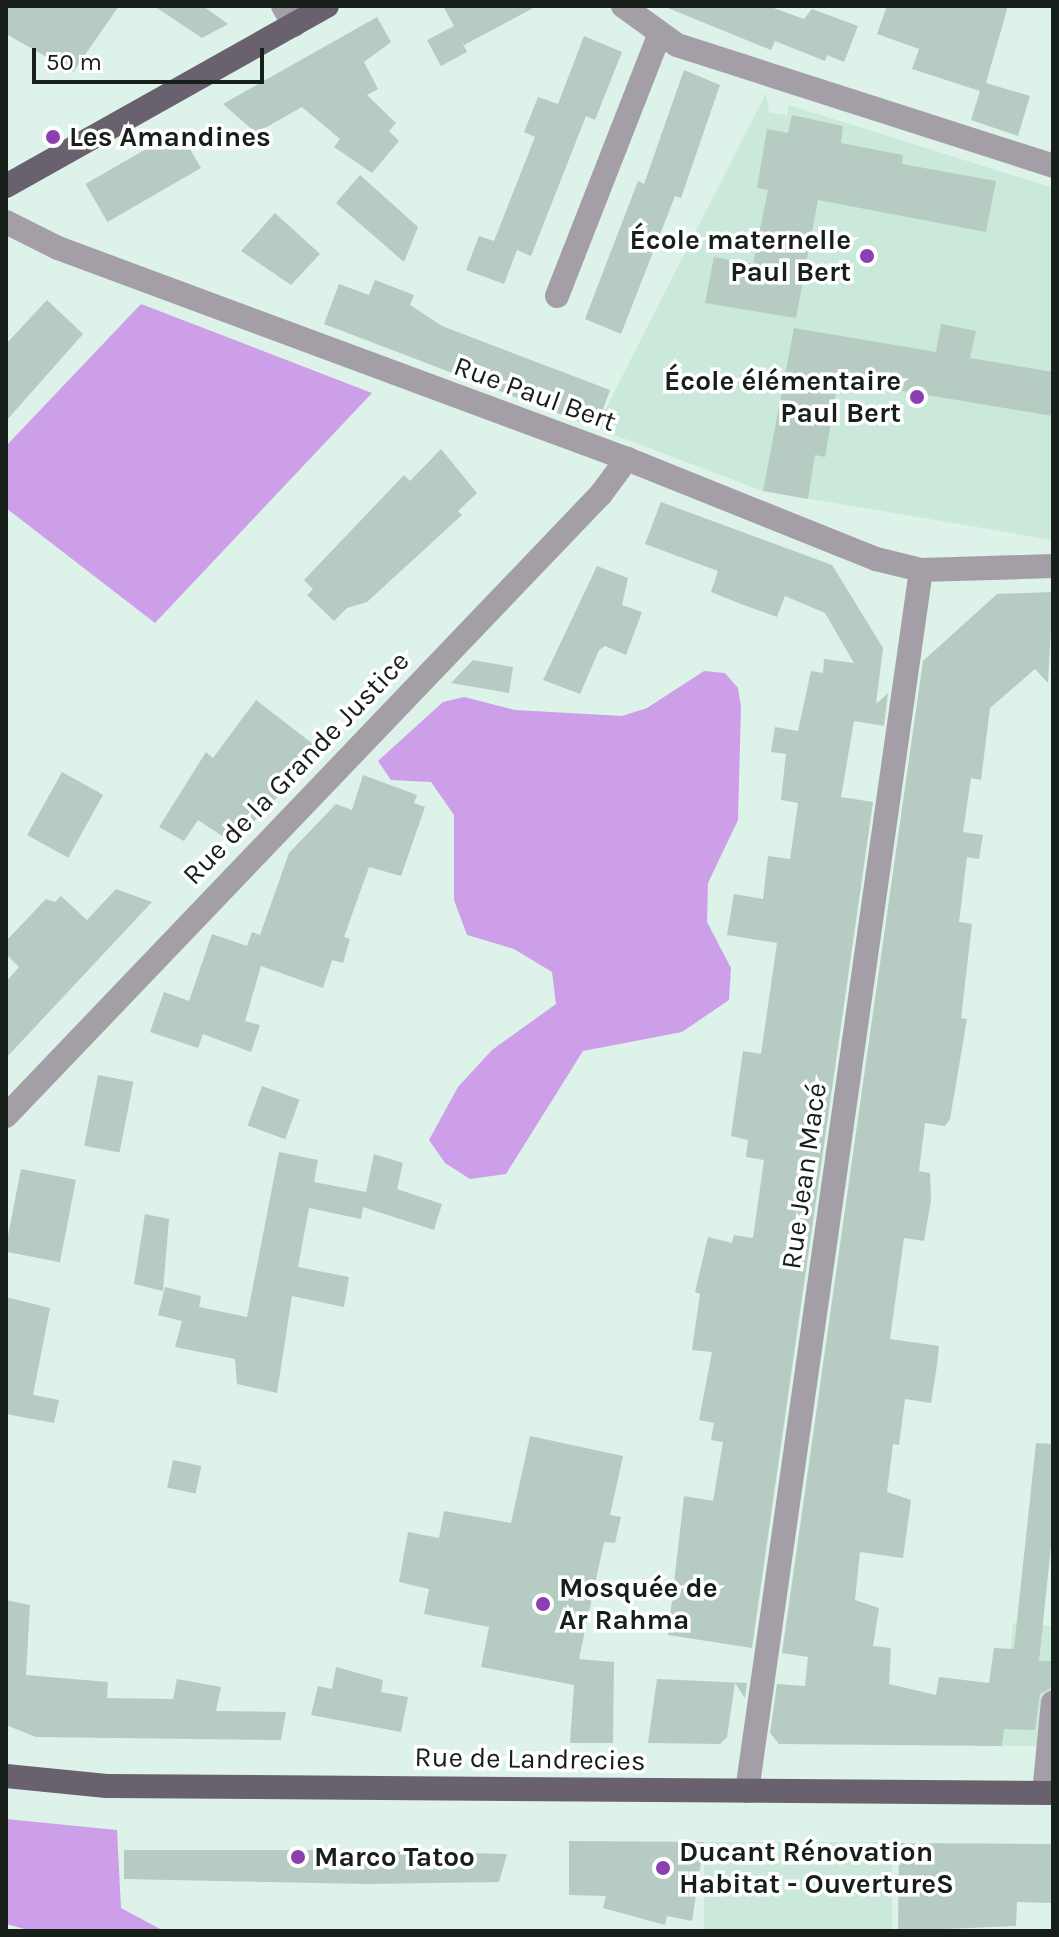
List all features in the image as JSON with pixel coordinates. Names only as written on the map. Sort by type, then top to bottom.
[{"type":"main road","points":[[6,186],[289,15],[327,6]]},
{"type":"main road","name":"Rue de Landrecies","points":[[6,1776],[107,1786],[1048,1793]]},
{"type":"street","points":[[623,6],[659,36],[1053,166]]},
{"type":"street","points":[[557,296],[659,36]]},
{"type":"street","name":"Rue Paul Bert","points":[[6,222],[58,248],[627,459],[876,559],[921,570],[1053,566]]},
{"type":"street","name":"Rue de la Grande Justice","points":[[6,1116],[601,494],[627,459]]},
{"type":"street","name":"Rue Jean Macé","points":[[747,1791],[921,570]]},
{"type":"street","points":[[1048,1793],[1053,1702]]},
{"type":"shaded area","name":"École maternelle Paul Bert","points":[[766,93],[769,112],[787,115],[789,105],[1053,188],[1053,540],[763,491],[596,428]]},
{"type":"shaded area","points":[[141,304],[372,393],[155,623],[6,508],[6,446]]},
{"type":"shaded area","points":[[704,671],[725,673],[738,688],[741,707],[738,820],[708,883],[707,922],[731,968],[729,1000],[682,1032],[583,1051],[506,1174],[470,1179],[445,1163],[429,1140],[458,1087],[492,1050],[556,1004],[552,972],[514,949],[467,935],[454,900],[454,815],[431,782],[391,780],[378,761],[443,702],[464,697],[515,710],[622,716],[647,708]]},
{"type":"shaded area","points":[[1013,1623],[1053,1626],[1053,1746],[1002,1746]]},
{"type":"shaded area","points":[[6,1819],[117,1830],[121,1908],[164,1931],[32,1931],[6,1924]]},
{"type":"shaded area","points":[[704,1842],[892,1842],[892,1931],[704,1931]]},
{"type":"building","points":[[6,6],[119,6],[73,72],[6,34]]},
{"type":"building","points":[[154,6],[203,6],[228,24],[202,38]]},
{"type":"building","points":[[443,6],[537,6],[464,45],[458,34],[467,52],[441,66],[427,40],[454,26]]},
{"type":"building","points":[[663,6],[768,6],[804,19],[812,9],[858,26],[844,62],[827,55],[825,61],[775,41],[771,50]]},
{"type":"building","points":[[887,6],[1008,6],[986,83],[1030,96],[1018,136],[971,120],[980,91],[912,69],[919,49],[877,34]]},
{"type":"building","points":[[377,17],[391,42],[364,62],[378,89],[367,95],[396,123],[389,131],[399,141],[372,173],[334,147],[340,139],[302,107],[256,133],[223,104]]},
{"type":"building","points":[[584,36],[622,52],[595,120],[586,116],[531,256],[517,250],[504,284],[466,270],[479,236],[494,241],[535,137],[524,132],[538,97],[558,104]]},
{"type":"building","points":[[684,70],[720,85],[681,198],[675,196],[621,334],[585,319],[638,181],[644,184]]},
{"type":"building","points":[[792,115],[843,126],[841,143],[903,155],[902,164],[996,181],[986,232],[818,200],[796,318],[705,303],[714,257],[753,264],[768,190],[757,188],[767,129],[788,133]]},
{"type":"building","points":[[179,130],[201,168],[107,222],[85,184]]},
{"type":"building","points":[[360,175],[418,227],[404,262],[336,203]]},
{"type":"building","points":[[275,213],[320,254],[291,285],[241,251]]},
{"type":"building","points":[[375,280],[414,295],[410,305],[442,326],[610,390],[596,428],[324,324],[339,284],[369,295]]},
{"type":"building","points":[[47,300],[83,334],[6,421],[6,344]]},
{"type":"building","points":[[941,324],[976,331],[970,358],[1053,372],[1053,416],[838,380],[825,457],[815,455],[808,499],[763,491],[794,328],[936,352]]},
{"type":"building","points":[[441,449],[477,493],[458,511],[462,515],[367,602],[347,608],[334,621],[307,595],[313,589],[304,580],[404,475],[410,481]]},
{"type":"building","points":[[661,502],[832,565],[883,648],[876,704],[888,693],[884,726],[854,721],[841,797],[873,802],[752,1648],[668,1635],[684,1496],[713,1501],[723,1442],[711,1440],[714,1423],[699,1420],[712,1352],[692,1350],[700,1294],[695,1292],[708,1237],[732,1243],[734,1235],[753,1238],[764,1160],[746,1157],[748,1140],[731,1136],[743,1051],[761,1054],[777,943],[727,935],[734,894],[763,899],[768,856],[790,859],[798,803],[781,800],[786,754],[771,752],[775,727],[798,731],[811,671],[823,673],[824,659],[854,663],[825,613],[785,596],[777,617],[741,604],[711,592],[718,571],[645,544]]},
{"type":"building","points":[[597,566],[628,578],[622,605],[642,612],[626,655],[605,646],[599,650],[580,694],[543,680]]},
{"type":"building","points":[[1053,592],[1048,683],[1035,669],[990,708],[981,780],[971,778],[963,832],[983,835],[979,859],[967,857],[959,922],[972,924],[961,1018],[967,1019],[950,1119],[945,1126],[925,1123],[919,1171],[930,1173],[931,1200],[924,1241],[904,1238],[890,1339],[939,1346],[937,1365],[931,1403],[905,1399],[899,1445],[893,1444],[887,1492],[911,1500],[903,1558],[860,1552],[855,1600],[879,1608],[873,1646],[891,1648],[889,1684],[936,1695],[939,1677],[989,1683],[994,1648],[1014,1649],[1036,1443],[1053,1444],[1053,1527],[1039,1661],[1053,1661],[1053,1687],[1040,1694],[1035,1730],[1004,1729],[1002,1746],[779,1744],[770,1733],[777,1684],[805,1686],[808,1657],[782,1653],[923,661],[997,594]]},
{"type":"building","points":[[473,660],[513,667],[509,693],[451,683]]},
{"type":"building","points":[[256,700],[322,751],[233,843],[198,820],[184,841],[159,827],[206,752],[213,758]]},
{"type":"building","points":[[62,772],[103,795],[68,858],[27,835]]},
{"type":"building","points":[[363,775],[417,795],[414,803],[425,807],[401,876],[369,867],[344,937],[350,939],[343,963],[332,960],[323,988],[261,966],[245,1021],[260,1025],[251,1052],[203,1034],[198,1048],[150,1032],[164,992],[189,1001],[212,934],[247,946],[252,932],[260,935],[289,853],[336,804],[352,810]]},
{"type":"building","points":[[116,889],[152,902],[6,1058],[6,982],[19,967],[6,954],[6,941],[46,899],[55,902],[61,896],[87,920]]},
{"type":"building","points":[[98,1075],[133,1082],[120,1153],[84,1146]]},
{"type":"building","points":[[262,1086],[300,1100],[285,1139],[248,1125]]},
{"type":"building","points":[[279,1152],[318,1160],[314,1182],[366,1192],[374,1154],[403,1163],[397,1189],[442,1204],[434,1230],[363,1207],[361,1219],[309,1208],[298,1267],[349,1277],[344,1307],[292,1296],[277,1393],[237,1384],[235,1359],[175,1347],[182,1321],[158,1315],[165,1287],[201,1296],[199,1307],[247,1317]]},
{"type":"building","points":[[21,1169],[76,1180],[60,1262],[6,1252]]},
{"type":"building","points":[[145,1214],[169,1219],[163,1291],[134,1284]]},
{"type":"building","points":[[6,1297],[50,1308],[33,1395],[59,1400],[54,1423],[6,1414]]},
{"type":"building","points":[[530,1436],[623,1456],[610,1515],[621,1517],[615,1543],[604,1542],[579,1659],[614,1662],[613,1743],[570,1743],[574,1685],[481,1667],[489,1627],[424,1614],[429,1589],[399,1582],[408,1532],[439,1538],[444,1511],[511,1523]]},
{"type":"building","points":[[173,1460],[201,1466],[196,1493],[167,1487]]},
{"type":"building","points":[[6,1600],[30,1605],[26,1675],[108,1682],[107,1698],[173,1699],[177,1679],[221,1687],[216,1711],[286,1712],[281,1740],[36,1737],[6,1725]]},
{"type":"building","points":[[336,1667],[383,1680],[381,1692],[408,1697],[401,1732],[311,1715],[318,1686],[332,1689]]},
{"type":"building","points":[[657,1679],[747,1683],[745,1698],[735,1683],[727,1737],[720,1744],[648,1743]]},
{"type":"building","points":[[569,1841],[704,1842],[692,1921],[667,1916],[665,1925],[603,1908],[606,1896],[569,1895]]},
{"type":"building","points":[[899,1843],[1053,1844],[1053,1903],[1017,1902],[1016,1926],[898,1931]]},
{"type":"building","points":[[124,1850],[507,1854],[499,1882],[369,1884],[124,1879]]},
{"type":"place","name":"Les Amandines","points":[[53,137]]},
{"type":"place","name":"École maternelle Paul Bert","points":[[867,256]]},
{"type":"place","name":"École élémentaire Paul Bert","points":[[917,397]]},
{"type":"place","name":"Mosquée de Ar Rahma","points":[[543,1604]]},
{"type":"place","name":"Marco Tatoo","points":[[298,1857]]},
{"type":"place","name":"Ducant Rénovation Habitat - OuvertureS","points":[[663,1868]]}]
